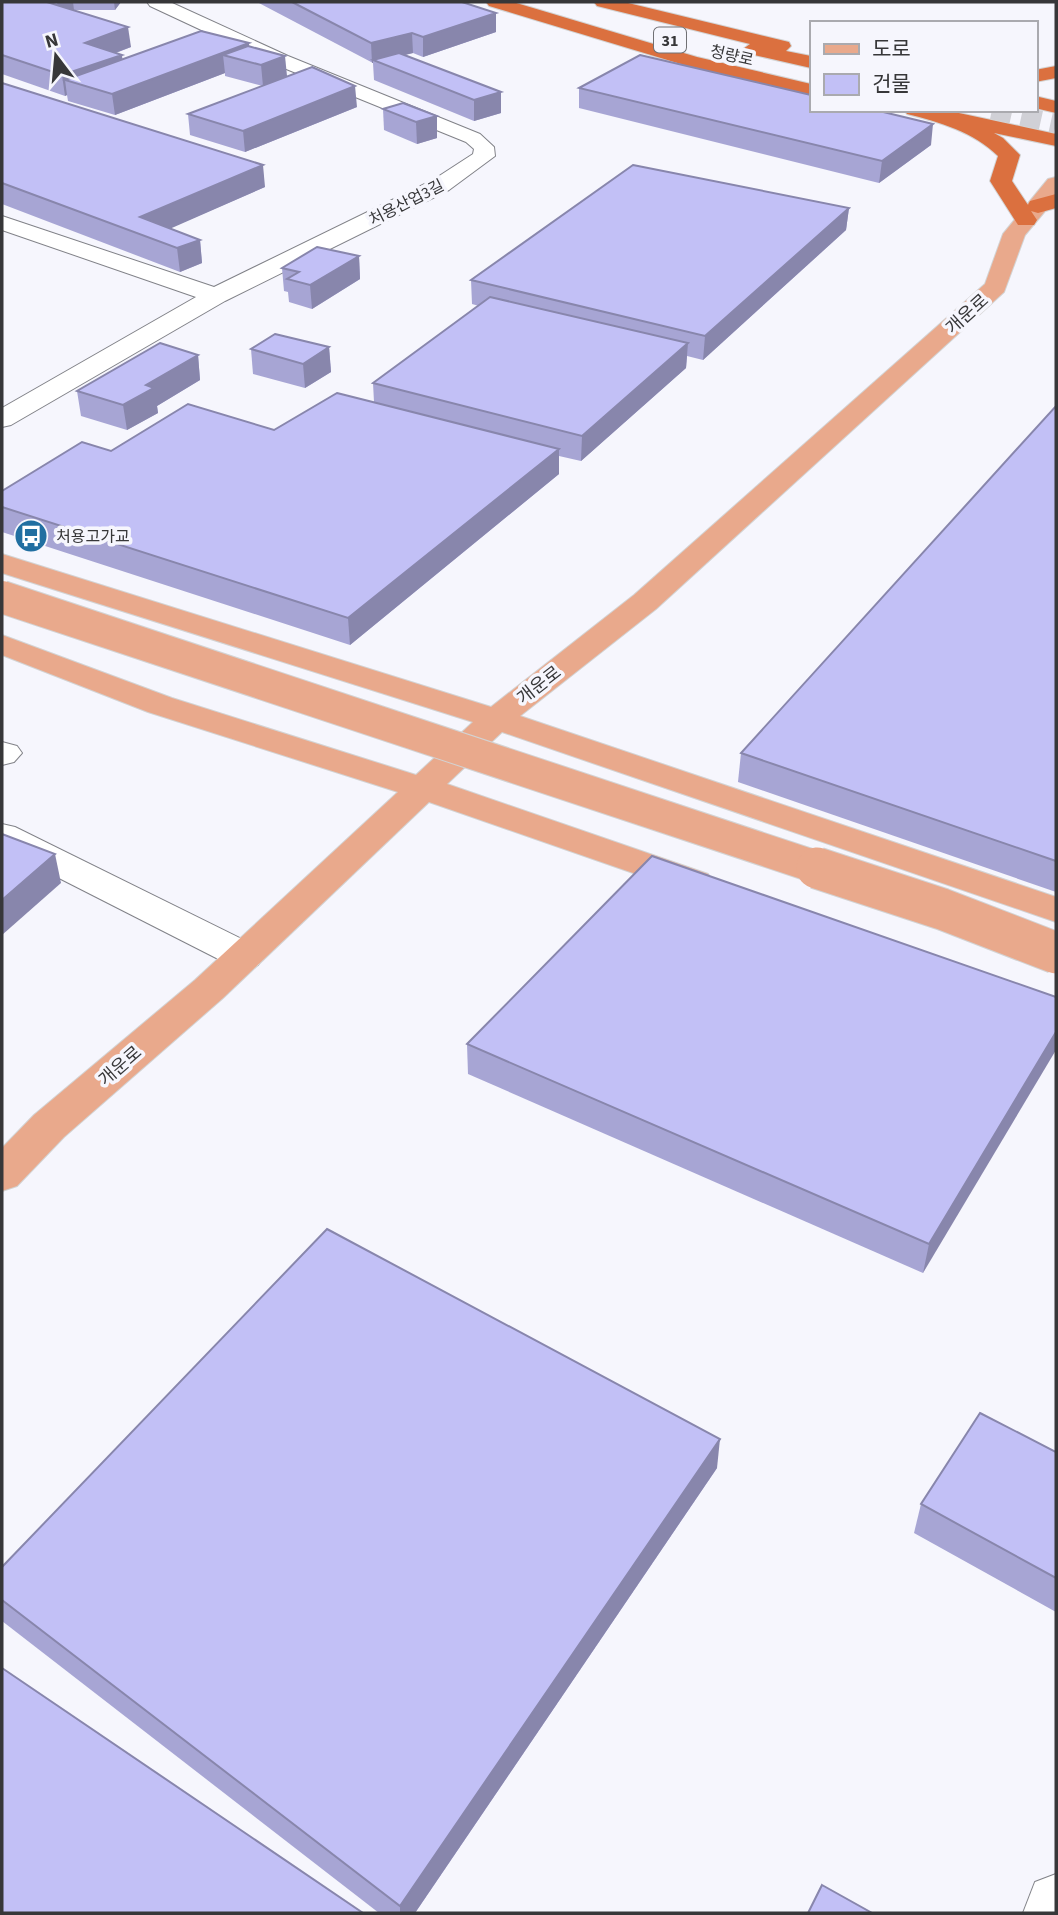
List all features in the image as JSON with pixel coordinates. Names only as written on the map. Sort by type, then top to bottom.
[{"type":"highway","points":[[495,2],[691,61],[810,90]]},
{"type":"highway","name":"청량로","points":[[531,2],[676,42],[810,73]]},
{"type":"highway","points":[[603,2],[810,52]]},
{"type":"highway","name":"청량로","points":[[584,5],[687,34],[810,62]]},
{"type":"highway","points":[[1037,76],[1056,72]]},
{"type":"highway","points":[[1037,102],[1056,107]]},
{"type":"highway","points":[[924,112],[1056,140]]},
{"type":"highway","points":[[944,116],[996,142],[1009,155],[1001,181],[1040,209]]},
{"type":"main road","name":"개운로","points":[[2,1175],[50,1126],[244,956],[496,719],[645,602],[996,287],[1014,234],[1040,209],[1056,184]]},
{"type":"main road","points":[[2,563],[496,719],[1056,911]]},
{"type":"main road","points":[[2,597],[929,905],[1056,953]]},
{"type":"main road","points":[[2,644],[160,705],[423,788],[724,891]]},
{"type":"street","name":"처용산업3길","points":[[2,419],[216,296],[441,185],[484,156],[484,147],[442,124],[281,60],[156,2]]},
{"type":"street","points":[[2,223],[216,296]]},
{"type":"street","points":[[2,835],[244,956]]},
{"type":"street","points":[[1053,1913],[1056,1903]]},
{"type":"building","points":[[2,2],[47,2],[128,27],[85,43],[122,55],[62,75],[2,55]]},
{"type":"building","points":[[292,2],[462,2],[496,13],[423,37],[412,33],[371,43]]},
{"type":"building","points":[[201,31],[249,43],[112,94],[65,80]]},
{"type":"building","points":[[248,46],[285,56],[261,65],[223,55]]},
{"type":"building","points":[[399,53],[501,92],[474,100],[373,60]]},
{"type":"building","points":[[640,55],[810,95],[810,112],[883,112],[933,124],[882,161],[579,88]]},
{"type":"building","points":[[312,67],[355,86],[243,131],[188,114]]},
{"type":"building","points":[[2,83],[263,165],[140,217],[200,240],[177,248],[2,183]]},
{"type":"building","points":[[403,103],[437,116],[416,122],[383,109]]},
{"type":"building","points":[[633,165],[849,208],[705,336],[471,280]]},
{"type":"building","points":[[317,247],[359,256],[310,285],[287,279],[299,272],[282,268]]},
{"type":"building","points":[[490,297],[688,343],[582,436],[373,383]]},
{"type":"building","points":[[275,334],[329,347],[303,364],[251,349]]},
{"type":"building","points":[[160,343],[198,355],[146,385],[154,388],[123,405],[77,391]]},
{"type":"building","points":[[337,393],[559,449],[348,618],[2,507],[2,491],[82,442],[111,451],[188,404],[274,430]]},
{"type":"building","points":[[1056,406],[1056,861],[741,753]]},
{"type":"building","points":[[2,834],[55,854],[2,900]]},
{"type":"building","points":[[652,856],[1056,997],[1056,1032],[929,1244],[467,1044]]},
{"type":"building","points":[[327,1229],[720,1439],[400,1906],[2,1600],[2,1567]]},
{"type":"building","points":[[980,1413],[1056,1452],[1056,1578],[921,1504]]},
{"type":"building","points":[[2,1668],[363,1913],[2,1913]]},
{"type":"building","points":[[822,1885],[872,1913],[808,1913]]},
{"type":"tunnel","points":[[1001,112],[1056,124]]},
{"type":"place","name":"처용고가교","points":[[31,536]]}]
